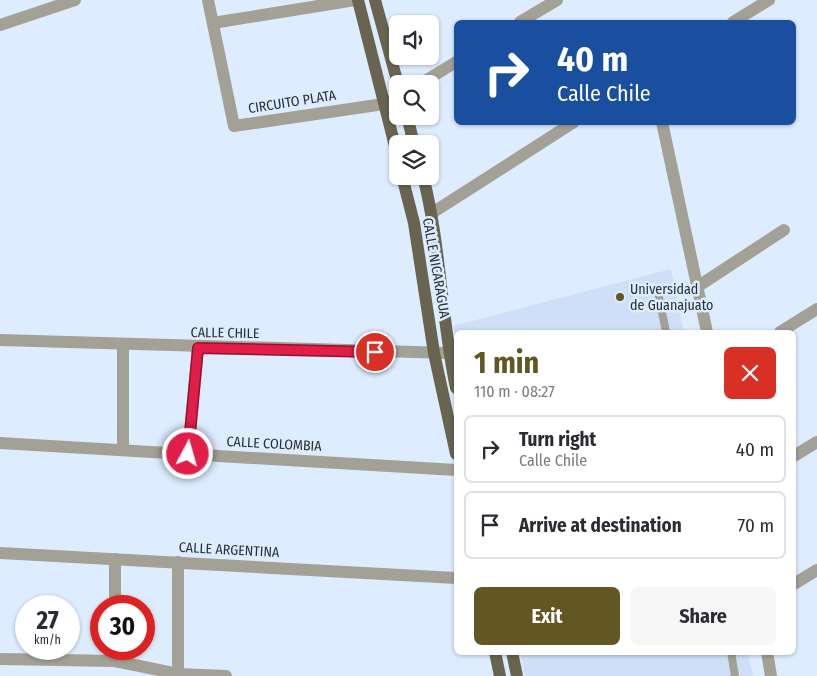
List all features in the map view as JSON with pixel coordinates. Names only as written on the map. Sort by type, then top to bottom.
[{"type":"main road","points":[[357,0],[392,135]]},
{"type":"main road","points":[[375,0],[396,75]]},
{"type":"main road","name":"CALLE NICARAGUA","points":[[404,185],[414,223],[434,353],[454,445]]},
{"type":"main road","name":"CALLE NICARAGUA","points":[[425,185],[432,213],[449,354],[454,378]]},
{"type":"main road","points":[[496,655],[500,676]]},
{"type":"main road","points":[[513,655],[517,676]]},
{"type":"street","points":[[0,25],[75,0]]},
{"type":"street","name":"CIRCUITO PLATA","points":[[208,0],[234,126],[384,104],[389,102]]},
{"type":"street","points":[[213,23],[357,0]]},
{"type":"street","points":[[523,20],[557,0]]},
{"type":"street","points":[[736,20],[769,0]]},
{"type":"street","points":[[435,75],[454,63]]},
{"type":"street","points":[[432,213],[569,125]]},
{"type":"street","points":[[663,125],[707,330]]},
{"type":"street","points":[[697,287],[784,230]]},
{"type":"street","points":[[783,330],[817,309]]},
{"type":"street","name":"CALLE CHILE","points":[[0,340],[198,348],[449,354]]},
{"type":"street","points":[[123,345],[123,450]]},
{"type":"street","points":[[188,454],[198,348]]},
{"type":"street","points":[[796,455],[817,442]]},
{"type":"street","name":"CALLE COLOMBIA","points":[[0,443],[454,470]]},
{"type":"street","name":"CALLE ARGENTINA","points":[[0,553],[454,578]]},
{"type":"street","points":[[115,559],[115,595]]},
{"type":"street","points":[[178,562],[178,674]]},
{"type":"street","points":[[796,583],[817,570]]},
{"type":"street","points":[[768,655],[771,676]]},
{"type":"street","points":[[0,659],[90,656]]},
{"type":"street","points":[[132,660],[178,674],[226,676]]},
{"type":"lane","points":[[658,292],[666,330]]},
{"type":"lane","points":[[732,655],[735,676]]},
{"type":"shaded area","name":"Universidad de Guanajuato","points":[[671,269],[684,330],[454,331],[453,326]]},
{"type":"shaded area","points":[[520,655],[748,655],[753,676],[525,676]]},
{"type":"place","name":"Universidad de Guanajuato","points":[[620,297]]},
{"type":"route","points":[[188,454],[198,348],[375,352]]}]
